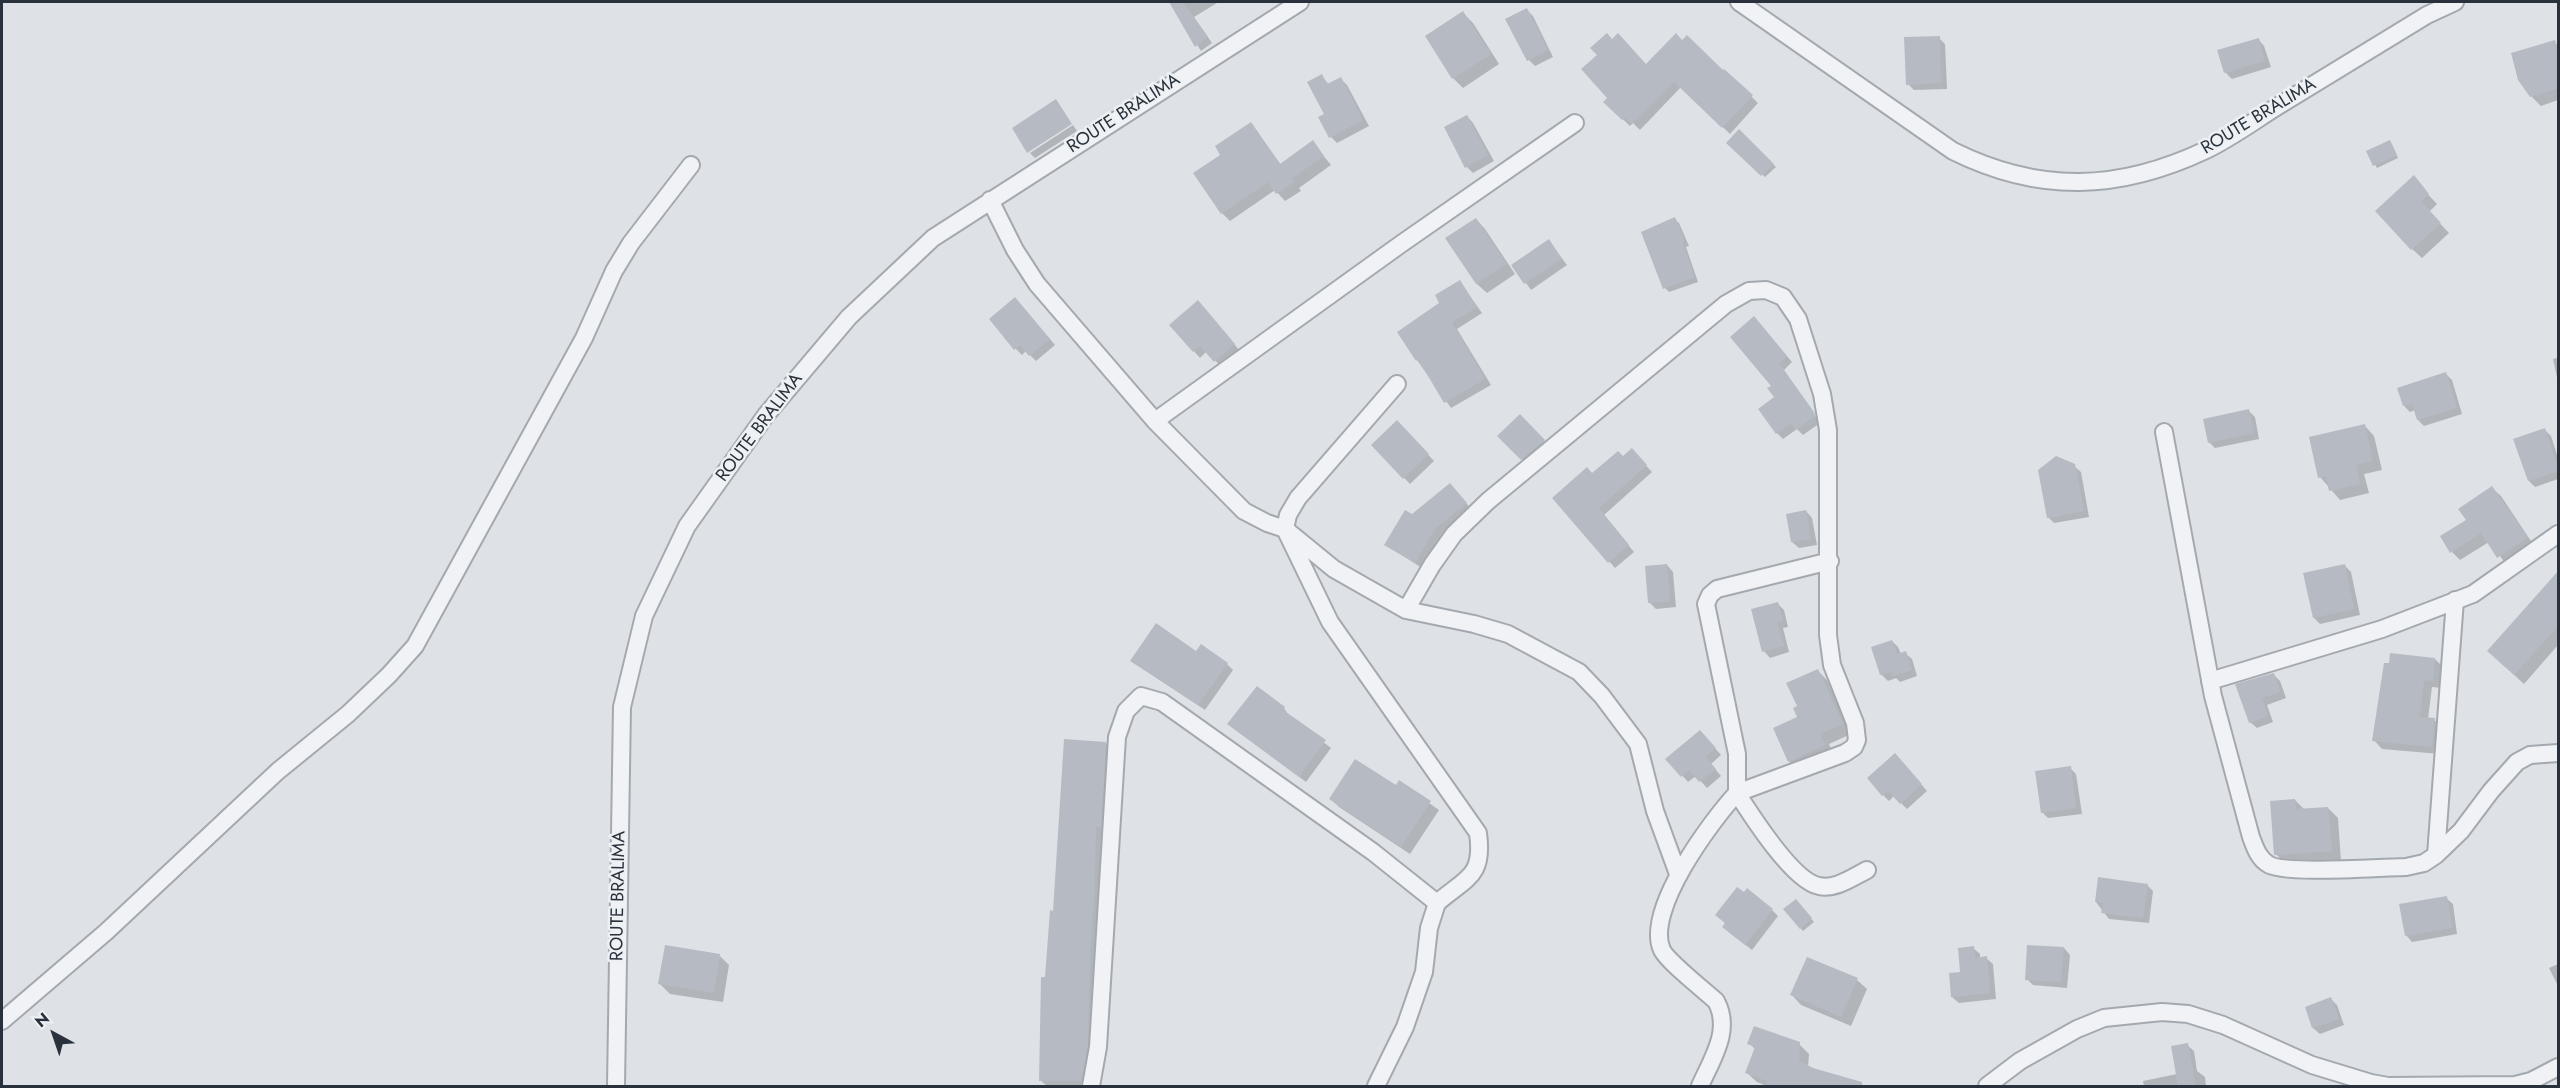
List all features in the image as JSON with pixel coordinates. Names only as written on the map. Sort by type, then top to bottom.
[{"type":"street","name":"ROUTE BRALIMA","points":[[616,1086],[622,707],[644,616],[687,526],[766,416],[849,317],[933,238],[1300,2]]},
{"type":"street","name":"ROUTE BRALIMA","points":[[1739,2],[1953,151],[1985,167],[2038,181],[2090,183],[2147,173],[2207,149],[2417,21],[2455,2]]},
{"type":"street","points":[[1155,421],[1401,244],[1575,123]]},
{"type":"street","points":[[2,1021],[113,925],[278,771],[348,714],[416,646],[584,338],[614,271],[631,243],[691,165]]},
{"type":"street","points":[[990,200],[1015,250],[1036,284],[1155,421],[1244,511],[1285,529],[1343,576],[1406,610],[1474,624],[1508,634],[1579,672],[1602,696],[1638,744],[1655,811],[1678,874]]},
{"type":"street","points":[[1406,610],[1432,565],[1454,534],[1488,501],[1726,304],[1749,291],[1766,290],[1783,297],[1798,319],[1822,394],[1828,430],[1830,561],[1828,635],[1832,665],[1855,723],[1857,740],[1854,747],[1845,753],[1737,793],[1723,807],[1678,874],[1662,916],[1658,933],[1660,943],[1663,952],[1716,1001],[1722,1011],[1722,1034],[1700,1086]]},
{"type":"street","points":[[1376,1086],[1405,1027],[1424,972],[1429,927],[1437,903],[1478,868],[1480,859],[1478,833],[1330,622],[1313,592],[1285,529],[1288,515],[1298,498],[1397,384]]},
{"type":"street","points":[[2163,432],[2210,681],[2251,837],[2257,853],[2269,865],[2288,869],[2406,867],[2424,863],[2461,831],[2491,791],[2517,762],[2530,755],[2559,753]]},
{"type":"street","points":[[2210,681],[2382,629],[2455,600],[2490,583],[2559,534]]},
{"type":"street","points":[[1830,561],[1717,589],[1710,595],[1706,604],[1737,754],[1737,793],[1784,858],[1806,880],[1819,886],[1836,885],[1867,870]]},
{"type":"street","points":[[2436,855],[2455,600]]},
{"type":"street","points":[[1091,1086],[1098,1047],[1117,737],[1126,711],[1140,696],[1162,702],[1373,852],[1437,903]]},
{"type":"street","points":[[1987,1086],[2020,1061],[2077,1029],[2104,1018],[2162,1012],[2188,1014],[2239,1031],[2312,1065],[2388,1086],[2515,1085],[2531,1081],[2559,1067]]},
{"type":"building","points":[[1169,2],[1183,2],[1208,37],[1195,47]]},
{"type":"building","points":[[1527,8],[1548,50],[1527,61],[1505,19]]},
{"type":"building","points":[[1463,11],[1491,54],[1452,79],[1425,36]]},
{"type":"building","points":[[1607,33],[1612,39],[1618,33],[1646,64],[1676,33],[1682,40],[1687,35],[1753,95],[1722,128],[1674,82],[1632,124],[1625,118],[1622,120],[1603,102],[1607,98],[1581,69],[1597,55],[1590,48]]},
{"type":"building","points":[[1940,36],[1941,83],[1906,85],[1904,37]]},
{"type":"building","points":[[2259,38],[2265,61],[2224,73],[2217,50]]},
{"type":"building","points":[[2555,40],[2559,52],[2559,88],[2530,97],[2518,80],[2511,53]]},
{"type":"building","points":[[1322,74],[1327,84],[1341,77],[1363,120],[1329,138],[1318,117],[1324,114],[1307,82]]},
{"type":"building","points":[[1056,99],[1072,124],[1027,153],[1012,128]]},
{"type":"building","points":[[1467,115],[1488,155],[1465,168],[1444,127]]},
{"type":"building","points":[[1251,122],[1280,164],[1313,140],[1324,156],[1291,179],[1294,182],[1276,194],[1268,182],[1221,214],[1193,173],[1220,155],[1215,146]]},
{"type":"building","points":[[1739,129],[1774,164],[1761,176],[1726,143]]},
{"type":"building","points":[[2390,140],[2397,155],[2373,166],[2366,151]]},
{"type":"building","points":[[2414,175],[2429,194],[2421,201],[2441,223],[2411,250],[2375,211]]},
{"type":"building","points":[[1675,217],[1685,241],[1682,242],[1695,277],[1663,289],[1641,232]]},
{"type":"building","points":[[1476,218],[1507,264],[1476,284],[1445,238]]},
{"type":"building","points":[[1549,239],[1562,259],[1524,284],[1511,265]]},
{"type":"building","points":[[1460,280],[1477,307],[1452,322],[1485,379],[1444,403],[1418,359],[1416,361],[1397,332],[1439,303],[1435,295]]},
{"type":"building","points":[[1015,297],[1050,339],[1029,356],[1020,345],[1014,350],[989,319]]},
{"type":"building","points":[[1198,300],[1235,344],[1214,362],[1200,346],[1193,352],[1169,325]]},
{"type":"building","points":[[1754,316],[1787,356],[1779,363],[1814,412],[1815,416],[1796,430],[1791,423],[1776,434],[1758,409],[1774,397],[1767,388],[1771,386],[1730,337]]},
{"type":"building","points":[[2446,372],[2457,408],[2417,420],[2412,404],[2403,406],[2397,388]]},
{"type":"building","points":[[2249,409],[2254,433],[2208,443],[2203,419]]},
{"type":"building","points":[[1520,414],[1545,440],[1521,460],[1497,436]]},
{"type":"building","points":[[1397,420],[1429,454],[1403,479],[1371,445]]},
{"type":"building","points":[[2365,424],[2373,461],[2356,465],[2360,484],[2329,491],[2326,476],[2318,478],[2309,437]]},
{"type":"building","points":[[2545,428],[2559,471],[2528,481],[2513,439]]},
{"type":"building","points":[[1632,448],[1647,465],[1599,508],[1629,545],[1608,563],[1552,498],[1587,467],[1592,473],[1618,451],[1623,456]]},
{"type":"building","points":[[2056,456],[2075,464],[2084,511],[2047,518],[2038,470]]},
{"type":"building","points":[[1450,483],[1467,503],[1435,529],[1415,563],[1384,545],[1405,510],[1412,514]]},
{"type":"building","points":[[2492,486],[2528,537],[2497,558],[2481,533],[2450,553],[2440,536],[2466,520],[2458,509]]},
{"type":"building","points":[[1806,510],[1811,539],[1791,542],[1786,514]]},
{"type":"building","points":[[1667,564],[1670,601],[1648,603],[1645,566]]},
{"type":"building","points":[[2345,564],[2354,609],[2313,618],[2303,573]]},
{"type":"building","points":[[2559,570],[2559,625],[2514,675],[2487,651]]},
{"type":"building","points":[[1778,602],[1783,621],[1777,622],[1784,646],[1762,652],[1751,609]]},
{"type":"building","points":[[1156,623],[1196,651],[1201,644],[1228,663],[1198,705],[1130,661]]},
{"type":"building","points":[[1892,640],[1897,654],[1906,651],[1912,670],[1892,676],[1891,672],[1880,675],[1871,647]]},
{"type":"building","points":[[2390,653],[2435,658],[2433,681],[2424,680],[2420,717],[2435,718],[2432,747],[2372,741],[2384,663],[2389,663]]},
{"type":"building","points":[[1818,669],[1843,724],[1820,734],[1825,745],[1788,762],[1773,728],[1797,717],[1793,708],[1797,706],[1786,683]]},
{"type":"building","points":[[2274,673],[2280,692],[2262,698],[2268,716],[2249,723],[2235,684]]},
{"type":"building","points":[[1257,686],[1285,707],[1283,710],[1326,740],[1299,777],[1227,724]]},
{"type":"building","points":[[1700,730],[1716,748],[1706,757],[1716,769],[1699,782],[1689,770],[1681,777],[1665,759]]},
{"type":"building","points":[[1064,739],[1106,742],[1101,827],[1096,827],[1088,1046],[1081,1081],[1039,1081],[1041,977],[1045,977],[1050,910],[1053,911]]},
{"type":"building","points":[[1895,753],[1922,784],[1900,804],[1888,791],[1882,796],[1867,778]]},
{"type":"building","points":[[1355,759],[1396,785],[1399,780],[1431,801],[1401,847],[1329,799]]},
{"type":"building","points":[[2071,766],[2076,808],[2041,813],[2035,771]]},
{"type":"building","points":[[2295,799],[2296,809],[2328,807],[2332,851],[2274,855],[2270,801]]},
{"type":"building","points":[[2098,877],[2148,884],[2143,918],[2101,913],[2103,903],[2095,902]]},
{"type":"building","points":[[1737,887],[1744,892],[1747,888],[1773,909],[1745,945],[1722,927],[1725,923],[1715,915]]},
{"type":"building","points":[[2447,896],[2452,928],[2405,936],[2399,904]]},
{"type":"building","points":[[1796,899],[1812,918],[1800,929],[1783,909]]},
{"type":"building","points":[[665,945],[720,954],[714,993],[658,984]]},
{"type":"building","points":[[2027,945],[2064,947],[2061,982],[2025,980]]},
{"type":"building","points":[[1974,946],[1975,958],[1987,956],[1990,993],[1951,997],[1949,973],[1960,972],[1958,948]]},
{"type":"building","points":[[1807,957],[1858,978],[1841,1017],[1790,995]]},
{"type":"building","points":[[2331,997],[2339,1019],[2312,1028],[2305,1007]]},
{"type":"building","points":[[1754,1026],[1800,1042],[1799,1061],[1813,1068],[1862,1082],[1862,1086],[1766,1086],[1767,1081],[1745,1073],[1755,1047],[1747,1044]]},
{"type":"building","points":[[2188,1043],[2196,1086],[2178,1086],[2171,1046]]}]
